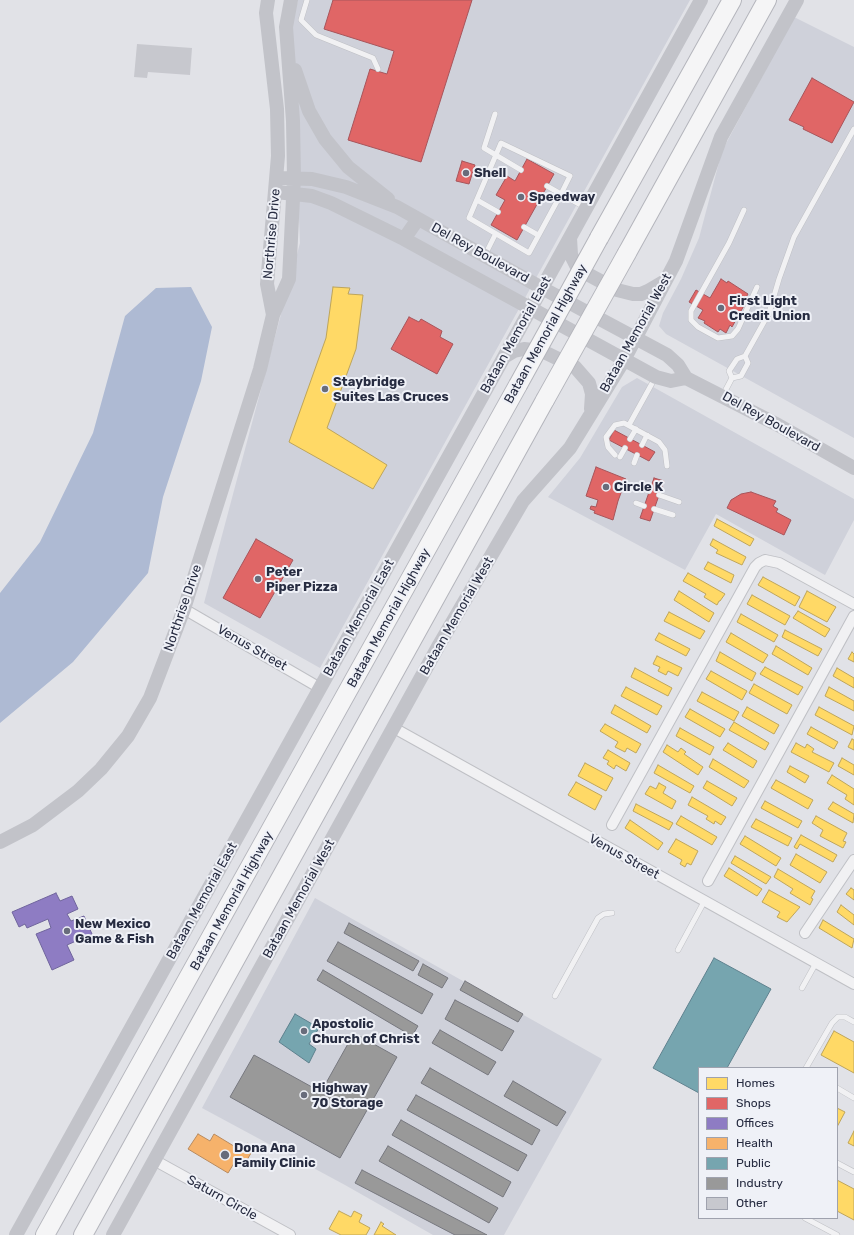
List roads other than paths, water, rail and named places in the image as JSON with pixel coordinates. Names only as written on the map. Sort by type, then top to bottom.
[{"type":"highway","name":"Bataan Memorial Highway","points":[[45,1235],[732,0]]},
{"type":"highway","points":[[83,1235],[767,0]]},
{"type":"highway","points":[[87,1235],[95,1213]]},
{"type":"main road","name":"Northrise Drive","points":[[268,0],[266,13],[277,110],[277,178],[267,284],[273,315]]},
{"type":"main road","points":[[290,0],[286,28],[297,79],[309,111],[325,139],[348,167],[397,207]]},
{"type":"main road","name":"Bataan Memorial East","points":[[16,1235],[701,0]]},
{"type":"main road","name":"Bataan Memorial West","points":[[113,1235],[394,728],[523,501],[570,448],[590,412],[624,360],[666,281],[684,241],[710,164],[721,137],[797,0]]},
{"type":"main road","name":"Northrise Drive","points":[[0,842],[33,825],[78,792],[101,769],[128,736],[150,698],[184,609],[260,369],[273,315],[289,279],[294,178],[293,120],[286,28]]},
{"type":"main road","name":"Del Rey Boulevard","points":[[277,178],[312,179],[346,187],[397,207],[542,288],[635,337],[673,360],[686,378],[723,395],[854,468]]},
{"type":"main road","name":"Del Rey Boulevard","points":[[276,192],[312,196],[331,203],[404,240],[656,377],[671,381],[686,378]]},
{"type":"main road","points":[[404,240],[418,219]]},
{"type":"main road","points":[[570,238],[571,255],[578,269],[617,290],[633,294],[641,294],[666,281]]},
{"type":"main road","points":[[504,357],[514,351],[524,349],[542,351],[575,367],[589,383],[592,394],[590,412]]},
{"type":"street","points":[[612,825],[755,567],[759,563],[765,560],[779,563],[854,604]]},
{"type":"street","name":"Venus Street","points":[[184,609],[320,688]]},
{"type":"street","points":[[708,881],[854,616]]},
{"type":"street","name":"Venus Street","points":[[394,728],[704,902],[854,984]]},
{"type":"street","points":[[805,933],[854,860]]},
{"type":"street","name":"Saturn Circle","points":[[154,1160],[290,1235]]},
{"type":"lane","points":[[308,0],[301,20],[316,35],[373,58],[378,68]]},
{"type":"lane","points":[[495,114],[484,148],[521,170]]},
{"type":"lane","points":[[732,378],[729,370],[737,359],[745,356],[769,313],[794,237],[854,129]]},
{"type":"lane","points":[[501,144],[570,176],[561,194],[529,252],[469,218],[501,144]]},
{"type":"lane","points":[[547,186],[587,208]]},
{"type":"lane","points":[[477,200],[498,212]]},
{"type":"lane","points":[[744,210],[729,243],[691,311],[691,320],[698,327],[718,338],[732,336],[738,330],[757,287]]},
{"type":"lane","points":[[524,227],[538,235]]},
{"type":"lane","points":[[484,256],[495,234]]},
{"type":"lane","points":[[723,395],[732,378],[740,376],[748,363],[745,356]]},
{"type":"lane","points":[[630,425],[656,377]]},
{"type":"lane","points":[[625,448],[618,456],[608,447],[606,437],[614,425],[624,423],[630,425],[662,446],[666,455],[667,466]]},
{"type":"lane","points":[[630,439],[636,429]]},
{"type":"lane","points":[[642,445],[647,435]]},
{"type":"lane","points":[[634,463],[637,455]]},
{"type":"lane","points":[[641,488],[649,491]]},
{"type":"lane","points":[[659,495],[679,502]]},
{"type":"lane","points":[[636,503],[644,506]]},
{"type":"lane","points":[[654,509],[673,515]]},
{"type":"lane","points":[[678,950],[704,902]]},
{"type":"lane","points":[[555,996],[598,918],[604,914],[612,914]]},
{"type":"lane","points":[[802,988],[816,963]]},
{"type":"lane","points":[[807,1067],[832,1023],[838,1017],[844,1017],[854,1022]]},
{"type":"lane","points":[[838,1089],[854,1098]]},
{"type":"lane","points":[[838,1164],[854,1172]]},
{"type":"lane","points":[[807,1219],[837,1235]]},
{"type":"water","points":[[191,287],[212,327],[201,381],[163,497],[148,573],[73,662],[0,723],[0,593],[40,542],[93,433],[125,316],[156,288]]},
{"type":"place","name":"Shell","points":[[466,173]]},
{"type":"place","name":"Speedway","points":[[521,197]]},
{"type":"place","name":"First Light Credit Union","points":[[721,308]]},
{"type":"place","name":"Staybridge Suites Las Cruces","points":[[325,389]]},
{"type":"place","name":"Circle K","points":[[606,487]]},
{"type":"place","name":"Peter Piper Pizza","points":[[258,579]]},
{"type":"place","name":"New Mexico Game & Fish","points":[[67,931]]},
{"type":"place","name":"Apostolic Church of Christ","points":[[304,1031]]},
{"type":"place","name":"Highway 70 Storage","points":[[304,1095]]},
{"type":"place","name":"Dona Ana Family Clinic","points":[[225,1155]]}]
